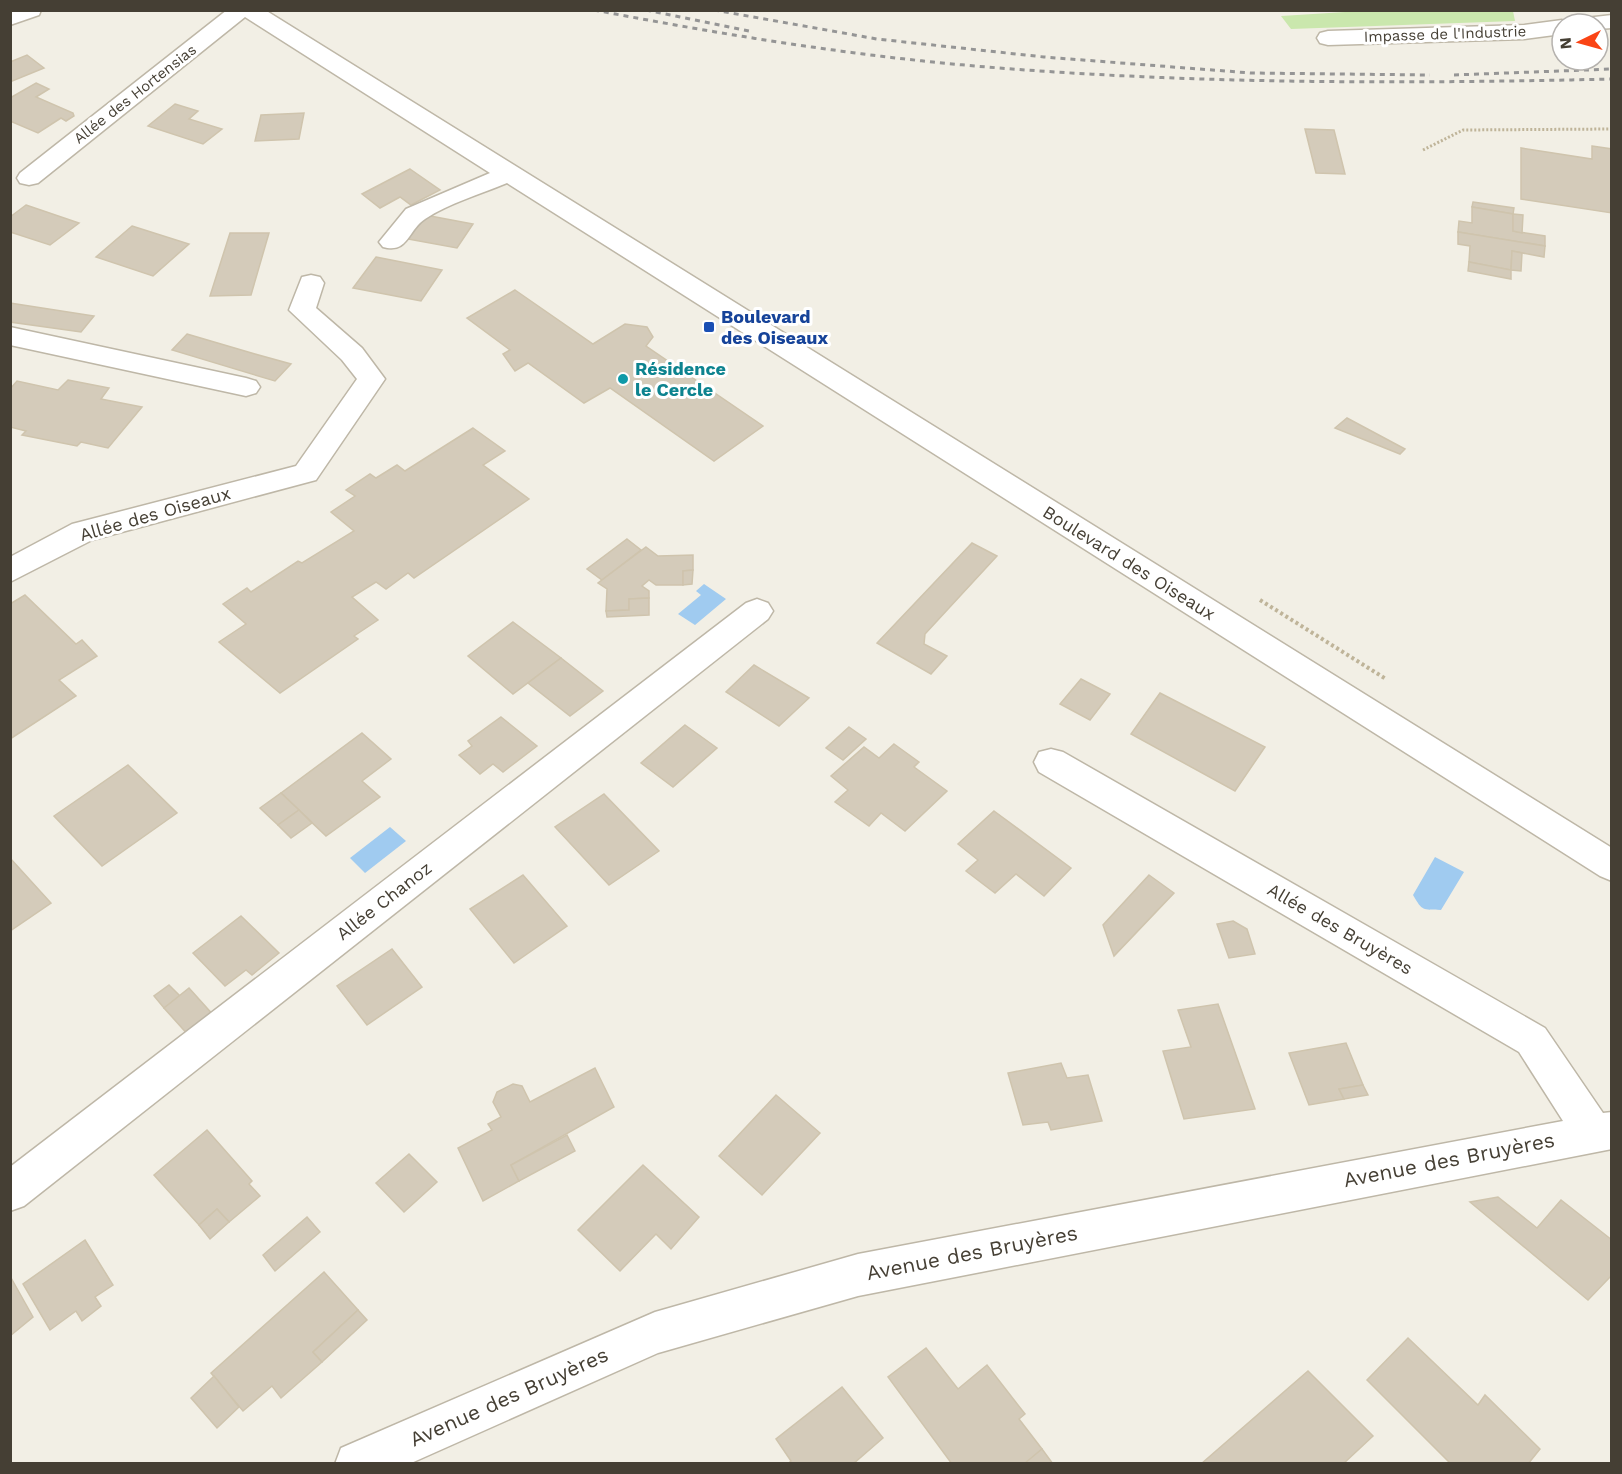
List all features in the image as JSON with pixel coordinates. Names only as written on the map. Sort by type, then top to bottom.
[{"type":"street","points":[[10,19],[31,10]]},
{"type":"street","name":"Allée des Hortensias","points":[[29,178],[241,10]]},
{"type":"street","name":"Boulevard des Oiseaux","points":[[249,10],[1611,866]]},
{"type":"street","name":"Impasse de l'Industrie","points":[[1328,38],[1524,32],[1550,29]]},
{"type":"street","points":[[392,242],[415,214],[510,173]]},
{"type":"street","name":"Allée des Oiseaux","points":[[10,571],[83,532],[306,473],[371,379],[352,354],[302,310],[311,283]]},
{"type":"street","points":[[10,336],[246,387]]},
{"type":"street","name":"Allée Chanoz","points":[[10,1192],[757,611]]},
{"type":"street","name":"Allée des Bruyères","points":[[1052,762],[1532,1040],[1602,1131]]},
{"type":"street","name":"Avenue des Bruyères","points":[[357,1464],[655,1333],[858,1275],[1602,1131]]},
{"type":"path","points":[[1423,150],[1463,130],[1611,129]]},
{"type":"green space","points":[[1361,11],[1513,11],[1515,21],[1291,29],[1281,16]]},
{"type":"water","points":[[704,584],[726,599],[695,625],[678,614],[701,595],[696,591]]},
{"type":"water","points":[[390,827],[406,841],[365,873],[350,858]]},
{"type":"water","points":[[1435,857],[1464,872],[1441,910],[1424,908],[1413,895]]},
{"type":"building","points":[[27,55],[44,68],[10,82],[10,62]]},
{"type":"building","points":[[36,83],[49,89],[36,97],[73,113],[74,116],[66,121],[61,118],[38,133],[10,121],[10,98]]},
{"type":"building","points":[[175,104],[198,111],[189,119],[222,129],[203,144],[148,126]]},
{"type":"building","points":[[304,113],[299,139],[255,141],[261,115]]},
{"type":"building","points":[[1305,129],[1334,130],[1345,174],[1316,173]]},
{"type":"building","points":[[1592,146],[1612,149],[1612,213],[1521,199],[1521,148],[1592,159]]},
{"type":"building","points":[[410,169],[440,190],[411,205],[400,197],[380,208],[362,194]]},
{"type":"building","points":[[1473,202],[1514,208],[1513,214],[1472,207]]},
{"type":"building","points":[[26,205],[79,223],[50,245],[10,232],[10,217]]},
{"type":"building","points":[[1472,207],[1513,214],[1513,231],[1545,236],[1545,246],[1458,232],[1459,221],[1472,223]]},
{"type":"building","points":[[1513,214],[1523,215],[1522,233],[1513,231]]},
{"type":"building","points":[[425,215],[473,224],[457,248],[408,239]]},
{"type":"building","points":[[132,226],[189,244],[153,276],[96,257]]},
{"type":"building","points":[[1458,232],[1545,246],[1544,257],[1512,251],[1511,270],[1469,262],[1470,246],[1458,244]]},
{"type":"building","points":[[230,233],[269,233],[251,295],[210,296]]},
{"type":"building","points":[[1512,251],[1522,253],[1521,271],[1511,270]]},
{"type":"building","points":[[376,257],[442,270],[421,301],[353,288]]},
{"type":"building","points":[[1469,262],[1511,270],[1511,279],[1468,271]]},
{"type":"building","name":"Résidence le Cercle","points":[[515,290],[593,344],[625,324],[647,327],[653,337],[646,346],[763,426],[714,461],[610,388],[584,403],[528,363],[515,371],[503,354],[510,350],[467,318]]},
{"type":"building","points":[[10,303],[94,316],[81,332],[10,322]]},
{"type":"building","points":[[187,334],[291,364],[275,381],[172,350]]},
{"type":"building","points":[[68,380],[109,388],[101,399],[142,407],[108,448],[81,442],[77,446],[22,435],[26,431],[10,427],[10,389],[17,381],[58,390]]},
{"type":"building","points":[[1347,418],[1405,449],[1400,454],[1335,428]]},
{"type":"building","points":[[473,428],[505,451],[483,465],[529,499],[414,578],[408,573],[386,589],[376,582],[352,597],[378,620],[354,636],[358,639],[280,693],[219,642],[246,624],[223,604],[247,588],[251,592],[298,561],[302,563],[354,531],[331,512],[355,496],[346,490],[370,474],[376,478],[397,465],[405,471]]},
{"type":"building","points":[[627,539],[641,550],[602,580],[587,569]]},
{"type":"building","points":[[972,543],[997,556],[925,634],[924,644],[947,656],[931,674],[877,643]]},
{"type":"building","points":[[646,547],[658,556],[693,555],[693,570],[683,571],[683,585],[656,585],[649,580],[642,586],[649,591],[649,598],[629,599],[629,610],[606,611],[607,589],[598,583]]},
{"type":"building","points":[[693,570],[692,584],[683,585],[683,571]]},
{"type":"building","points":[[25,595],[76,644],[82,640],[97,656],[59,680],[76,696],[10,739],[10,604]]},
{"type":"building","points":[[649,598],[649,615],[607,617],[606,611],[629,610],[629,599]]},
{"type":"building","points":[[513,622],[561,658],[513,694],[468,656]]},
{"type":"building","points":[[561,658],[603,691],[570,716],[528,683]]},
{"type":"building","points":[[754,665],[809,698],[779,726],[726,692]]},
{"type":"building","points":[[1081,679],[1110,694],[1090,720],[1060,704]]},
{"type":"building","points":[[1160,693],[1265,747],[1235,791],[1131,734]]},
{"type":"building","points":[[501,717],[537,746],[503,772],[493,764],[480,774],[459,755],[472,746],[468,741]]},
{"type":"building","points":[[685,725],[717,748],[673,787],[641,763]]},
{"type":"building","points":[[849,727],[866,739],[843,760],[826,748]]},
{"type":"building","points":[[362,733],[391,759],[362,781],[380,797],[326,836],[281,793]]},
{"type":"building","points":[[894,744],[919,762],[914,767],[947,791],[905,831],[881,813],[869,826],[835,802],[848,790],[831,776],[864,747],[879,758]]},
{"type":"building","points":[[128,765],[177,813],[102,866],[54,816]]},
{"type":"building","points":[[281,793],[299,810],[278,825],[260,808]]},
{"type":"building","points":[[604,794],[659,851],[609,885],[555,827]]},
{"type":"building","points":[[299,810],[312,823],[291,838],[278,825]]},
{"type":"building","points":[[994,811],[1071,868],[1044,896],[1016,874],[995,893],[966,871],[978,860],[958,844]]},
{"type":"building","points":[[10,858],[51,903],[10,931]]},
{"type":"building","points":[[523,875],[567,926],[514,963],[470,909]]},
{"type":"building","points":[[1149,875],[1174,893],[1114,956],[1103,925]]},
{"type":"building","points":[[241,916],[279,953],[252,975],[246,970],[225,986],[193,953]]},
{"type":"building","points":[[1233,921],[1247,929],[1255,954],[1229,958],[1217,924]]},
{"type":"building","points":[[392,949],[422,987],[367,1025],[337,986]]},
{"type":"building","points":[[169,985],[180,996],[164,1008],[154,996]]},
{"type":"building","points":[[189,988],[215,1017],[190,1037],[164,1008]]},
{"type":"building","points":[[1218,1004],[1255,1109],[1184,1119],[1163,1051],[1191,1047],[1178,1010]]},
{"type":"building","points":[[1346,1043],[1363,1085],[1339,1089],[1344,1099],[1309,1105],[1289,1053]]},
{"type":"building","points":[[1061,1063],[1067,1078],[1088,1075],[1102,1121],[1051,1130],[1048,1122],[1023,1125],[1008,1073]]},
{"type":"building","points":[[595,1068],[614,1107],[511,1165],[519,1181],[483,1201],[458,1148],[492,1130],[488,1124],[501,1117],[493,1102],[497,1092],[513,1084],[522,1086],[530,1102]]},
{"type":"building","points":[[1363,1085],[1368,1095],[1344,1099],[1339,1089]]},
{"type":"building","points":[[776,1095],[820,1133],[762,1195],[719,1156]]},
{"type":"building","points":[[207,1130],[252,1181],[249,1184],[260,1196],[229,1222],[217,1209],[199,1225],[154,1175]]},
{"type":"building","points":[[567,1135],[575,1151],[519,1181],[511,1165]]},
{"type":"building","points":[[409,1154],[437,1182],[404,1212],[376,1183]]},
{"type":"building","points":[[643,1165],[699,1217],[671,1249],[656,1234],[620,1271],[578,1230]]},
{"type":"building","points":[[1498,1197],[1537,1228],[1561,1200],[1612,1240],[1612,1275],[1588,1300],[1470,1202]]},
{"type":"building","points":[[217,1209],[229,1222],[210,1239],[199,1225]]},
{"type":"building","points":[[307,1217],[320,1232],[275,1271],[263,1255]]},
{"type":"building","points":[[85,1240],[113,1285],[95,1297],[101,1306],[82,1321],[76,1311],[50,1330],[23,1284]]},
{"type":"building","points":[[324,1272],[358,1310],[313,1352],[322,1362],[281,1398],[272,1386],[243,1411],[211,1373]]},
{"type":"building","points":[[10,1276],[33,1317],[10,1336]]},
{"type":"building","points":[[358,1310],[367,1320],[322,1362],[313,1352]]},
{"type":"building","points":[[1408,1338],[1478,1405],[1485,1395],[1540,1449],[1528,1464],[1451,1464],[1367,1380]]},
{"type":"building","points":[[926,1348],[958,1389],[987,1365],[1025,1414],[1019,1419],[1042,1449],[1025,1464],[952,1464],[888,1377]]},
{"type":"building","points":[[1308,1371],[1373,1436],[1343,1464],[1201,1464]]},
{"type":"building","points":[[214,1376],[239,1407],[217,1428],[191,1398]]},
{"type":"building","points":[[842,1387],[883,1438],[853,1464],[788,1464],[791,1461],[776,1439]]},
{"type":"building","points":[[1042,1449],[1053,1464],[1025,1464],[1025,1463]]},
{"type":"railway","points":[[594,10],[831,50],[975,66],[1055,72],[1293,81],[1452,82],[1612,79]]},
{"type":"railway","points":[[646,10],[749,31]]},
{"type":"railway","points":[[714,10],[877,39],[1044,57],[1251,73],[1430,75]]},
{"type":"railway","points":[[1454,75],[1612,69]]},
{"type":"place","name":"Boulevard des Oiseaux","points":[[709,327]]},
{"type":"place","name":"Résidence le Cercle","points":[[623,379]]}]
